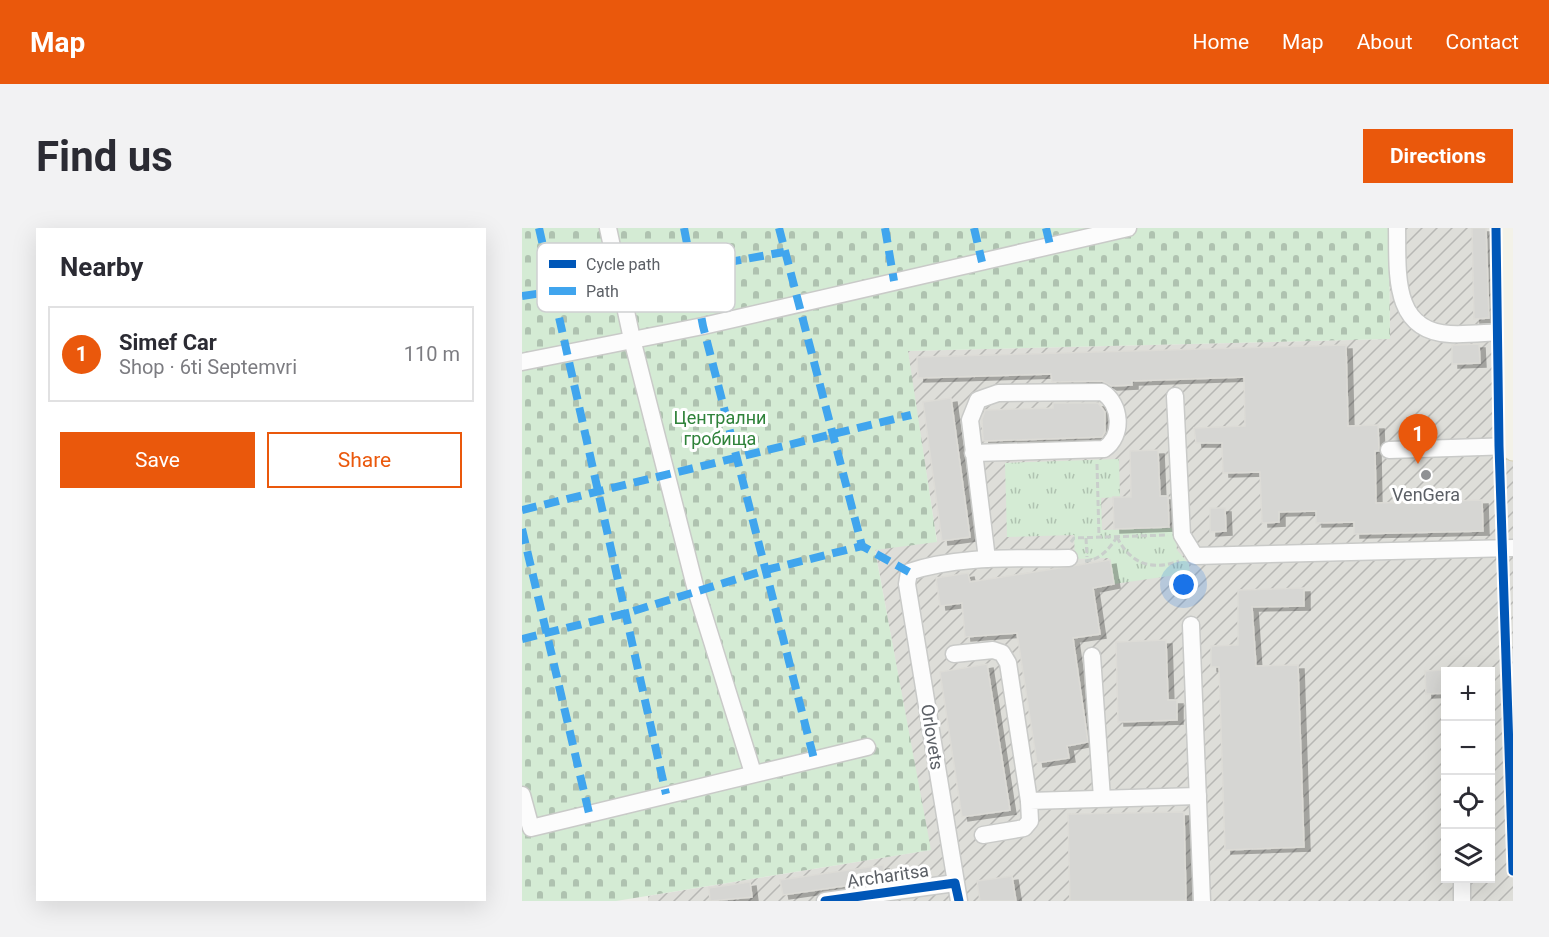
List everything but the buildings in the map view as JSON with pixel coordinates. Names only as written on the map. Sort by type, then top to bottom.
[{"type":"main road","points":[[1507,228],[1513,448]]},
{"type":"street","points":[[608,228],[611,243]]},
{"type":"street","points":[[522,362],[703,326],[1128,228]]},
{"type":"street","points":[[1397,228],[1398,282],[1405,310],[1420,326],[1448,334],[1510,332]]},
{"type":"street","points":[[626,312],[696,590],[753,773]]},
{"type":"street","points":[[974,453],[1097,449],[1112,444],[1117,434],[1116,409],[1112,398],[1102,392],[998,393],[978,400],[970,420],[974,453],[987,559],[1069,558]]},
{"type":"street","points":[[1175,396],[1182,535],[1195,556],[1513,548]]},
{"type":"street","points":[[1389,450],[1513,448]]},
{"type":"street","name":"Orlovets","points":[[958,901],[907,584],[909,572],[921,568],[987,559]]},
{"type":"street","points":[[1191,625],[1202,901]]},
{"type":"street","points":[[954,654],[993,650],[1002,653],[1008,663],[1030,821],[1024,828],[984,835]]},
{"type":"street","points":[[1092,656],[1102,798]]},
{"type":"street","points":[[522,795],[531,828],[867,747]]},
{"type":"street","points":[[1029,801],[1198,796]]},
{"type":"street","name":"Archaritsa","points":[[825,901],[870,898],[956,883]]},
{"type":"street","points":[[1462,883],[1462,901]]},
{"type":"path","points":[[1097,449],[1099,537]]},
{"type":"path","points":[[1117,537],[1109,549],[1093,561],[1076,561],[1069,558],[1068,544],[1074,538],[1182,535]]},
{"type":"path","points":[[1117,537],[1128,556],[1145,564],[1168,565],[1195,556]]},
{"type":"path","points":[[1086,538],[1087,561]]},
{"type":"shaded area","points":[[1389,228],[1513,228],[1513,901],[648,901],[648,896],[930,850],[875,549],[937,541],[907,351],[1390,339]]},
{"type":"green space","name":"Централни гробища","points":[[522,228],[1389,228],[1390,339],[908,351],[937,542],[875,550],[931,850],[616,901],[522,901]]},
{"type":"green space","points":[[1119,459],[1120,497],[1101,498],[1102,530],[1174,528],[1177,550],[1189,564],[1190,573],[1114,584],[1109,558],[1075,559],[1074,535],[1007,537],[1005,463]]},
{"type":"marked path","points":[[539,228],[542,243]]},
{"type":"marked path","points":[[684,228],[687,243]]},
{"type":"marked path","points":[[779,228],[862,546],[909,572]]},
{"type":"marked path","points":[[885,228],[894,281]]},
{"type":"marked path","points":[[974,228],[982,262]]},
{"type":"marked path","points":[[1046,228],[1050,245]]},
{"type":"marked path","points":[[735,261],[784,252]]},
{"type":"marked path","points":[[522,296],[537,294]]},
{"type":"marked path","points":[[558,312],[666,794]]},
{"type":"marked path","points":[[700,312],[814,759]]},
{"type":"marked path","points":[[522,510],[911,415]]},
{"type":"marked path","points":[[522,529],[589,813]]},
{"type":"marked path","points":[[522,639],[627,613],[766,570],[862,546]]},
{"type":"cycle path","points":[[1496,228],[1499,446],[1513,871]]},
{"type":"cycle path","points":[[825,901],[955,883],[959,901]]},
{"type":"place","name":"Simef Car","points":[[1418,464]]},
{"type":"place","name":"VenGera","points":[[1426,475]]}]
